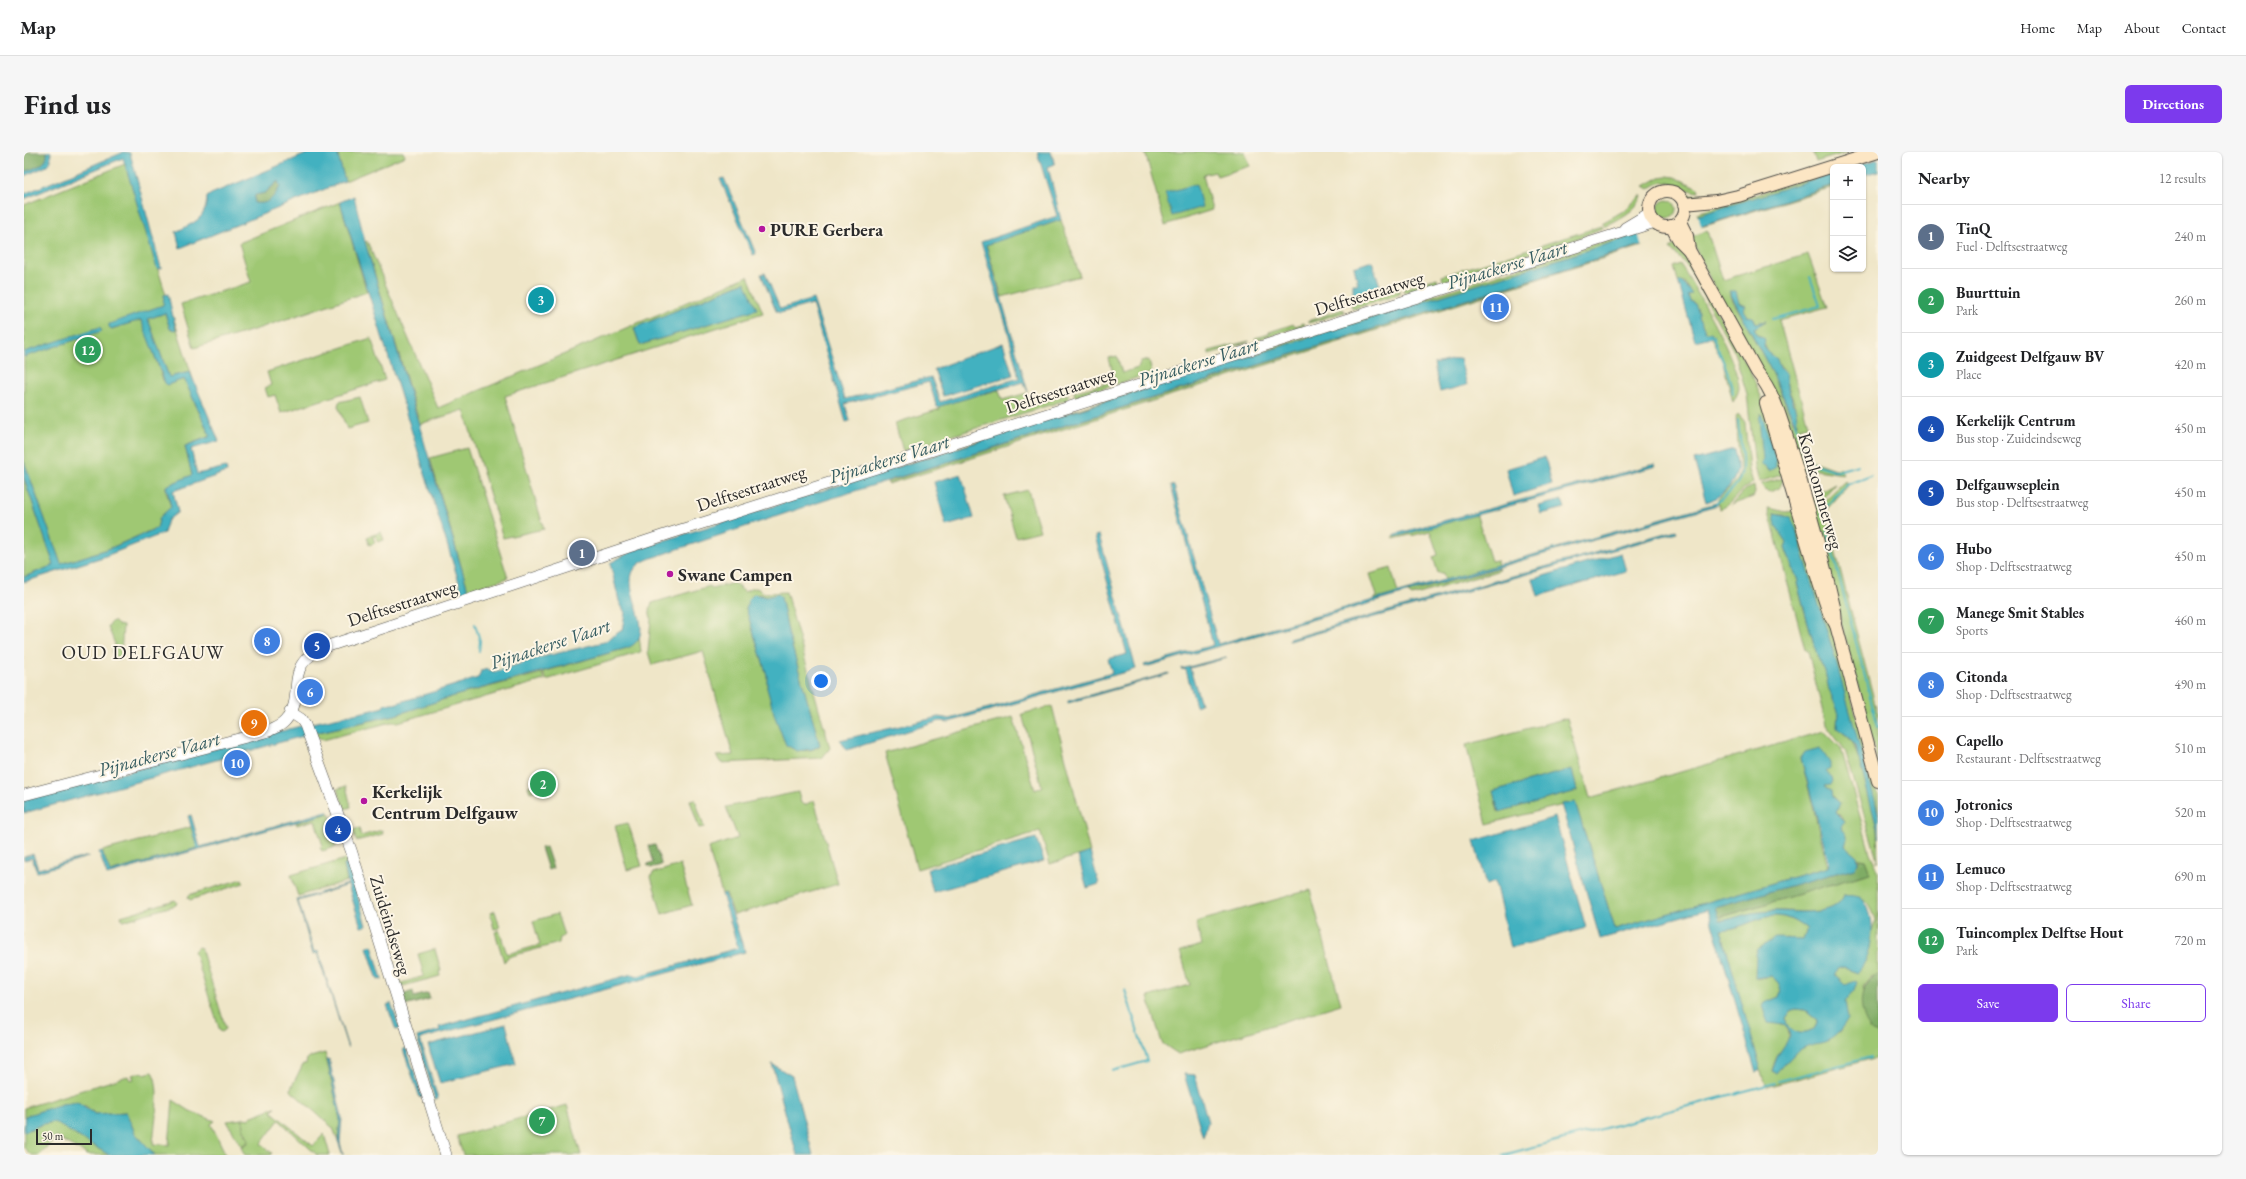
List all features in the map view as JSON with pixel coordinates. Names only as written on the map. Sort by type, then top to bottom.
[{"type":"main road","name":"Delftsestraatweg","points":[[1673,221],[1716,201],[1878,152]]},
{"type":"main road","name":"Komkommerweg","points":[[1673,221],[1757,372],[1764,380],[1778,410],[1798,472],[1828,580],[1835,611],[1836,625],[1878,781]]},
{"type":"street","name":"Delftsestraatweg","points":[[24,795],[269,731],[284,722],[294,701],[298,669],[305,660],[319,650],[670,533],[1600,240],[1621,231],[1673,221]]},
{"type":"street","name":"Zuideindseweg","points":[[290,712],[301,719],[307,730],[350,850],[446,1155]]},
{"type":"green space","points":[[24,152],[47,152],[46,160],[40,165],[24,172]]},
{"type":"green space","points":[[337,152],[403,152],[405,156],[345,181]]},
{"type":"green space","points":[[1145,152],[1245,152],[1250,166],[1217,176],[1215,172],[1203,175],[1212,210],[1165,225]]},
{"type":"green space","points":[[1813,152],[1848,152],[1816,162]]},
{"type":"green space","points":[[125,164],[166,295],[164,296],[164,305],[110,324],[112,329],[138,320],[143,322],[163,380],[167,385],[184,379],[210,436],[185,446],[192,475],[165,488],[171,507],[159,520],[158,527],[111,548],[61,564],[24,461],[24,205]]},
{"type":"green space","points":[[1830,171],[1830,174],[1698,216],[1697,213]]},
{"type":"green space","points":[[1660,177],[1675,177],[1698,188],[1699,192],[1668,183],[1656,184],[1649,189],[1644,186]]},
{"type":"green space","points":[[279,181],[280,187],[270,201],[264,203],[254,203],[255,195],[265,193]]},
{"type":"green space","points":[[1670,186],[1693,196],[1732,192],[1724,195],[1685,198],[1671,189],[1660,190],[1659,187]]},
{"type":"green space","points":[[1830,186],[1830,188],[1701,227]]},
{"type":"green space","points":[[1640,196],[1642,196],[1639,202],[1631,211],[1604,227],[1602,223],[1625,210]]},
{"type":"green space","points":[[1663,200],[1671,200],[1676,205],[1674,216],[1671,218],[1663,218],[1658,213],[1658,205]]},
{"type":"green space","points":[[340,202],[367,292],[257,329],[194,348],[181,304],[251,282],[239,243]]},
{"type":"green space","points":[[1061,220],[1080,276],[1002,297],[986,244]]},
{"type":"green space","points":[[1601,226],[1602,228],[1568,242],[1540,250],[1539,246]]},
{"type":"green space","points":[[1638,230],[1655,242],[944,467],[888,484],[887,482],[1642,245],[1626,238],[884,471]]},
{"type":"green space","points":[[1707,231],[1723,280],[1808,254],[1827,307],[1779,320],[1808,425],[1799,427],[1809,460],[1835,469],[1840,468],[1843,474],[1811,469],[1802,470],[1690,237]],"holes":[[[1729,293],[1738,296],[1736,298],[1739,303],[1746,306],[1743,310],[1747,316],[1754,318],[1756,323],[1766,321],[1754,328],[1757,335],[1761,336],[1768,353],[1785,371],[1785,381],[1794,402],[1797,424],[1793,422],[1773,374]]]},
{"type":"green space","points":[[367,241],[438,408],[748,276],[763,313],[505,396],[544,529],[503,538],[464,410],[420,424],[365,242]],"holes":[[[744,282],[756,309],[640,345],[634,328]]]},
{"type":"green space","points":[[1678,243],[1750,370],[1762,399],[1785,474],[1759,482],[1755,467],[1747,394],[1733,349],[1688,267],[1670,248]]},
{"type":"green space","points":[[1532,248],[1534,252],[1443,281],[1442,276]]},
{"type":"green space","points":[[1680,264],[1705,306],[1732,362],[1739,388],[1733,402],[1723,362],[1711,337],[1714,335],[1706,332],[1698,317],[1699,313],[1695,304],[1690,301],[1688,295],[1691,294],[1684,282],[1678,281],[1674,267]]},
{"type":"green space","points":[[1437,278],[1438,282],[1404,293],[1403,289]]},
{"type":"green space","points":[[1399,290],[1400,294],[1353,309],[1351,305]]},
{"type":"green space","points":[[1343,309],[1344,312],[1309,323],[1309,321]]},
{"type":"green space","points":[[165,313],[170,329],[176,329],[173,316],[197,392],[190,372],[169,377],[148,319]]},
{"type":"green space","points":[[1304,323],[1305,325],[1256,340],[1255,338],[1294,324],[1295,326]]},
{"type":"green space","points":[[371,338],[385,380],[281,413],[275,395],[268,397],[265,388],[271,385],[267,372]]},
{"type":"green space","points":[[1249,342],[1209,354],[1209,351]]},
{"type":"green space","points":[[1117,356],[1122,373],[1138,368],[1141,362],[1149,360],[1152,373],[1075,397],[1074,392],[1115,381],[1109,358]]},
{"type":"green space","points":[[999,390],[1002,400],[1027,393],[1031,406],[1068,394],[1069,399],[903,451],[895,423],[940,409],[939,404]]},
{"type":"green space","points":[[360,397],[368,423],[347,429],[338,406],[339,402]]},
{"type":"green space","points":[[1738,414],[1745,422],[1749,469],[1753,483],[1748,485],[1728,504],[1719,509],[1718,499],[1738,479],[1740,471],[1736,416]]},
{"type":"green space","points":[[467,448],[508,578],[468,590],[430,458]]},
{"type":"green space","points":[[24,478],[54,565],[24,577]]},
{"type":"green space","points":[[1784,478],[1780,487],[1770,492],[1765,490],[1761,484]]},
{"type":"green space","points":[[1845,481],[1848,486],[1825,511],[1878,715],[1878,763],[1811,506],[1822,503]]},
{"type":"green space","points":[[1835,484],[1823,498],[1811,503],[1817,494]]},
{"type":"green space","points":[[1754,486],[1755,493],[1753,497],[1731,505],[1745,490]]},
{"type":"green space","points":[[1028,490],[1040,531],[1016,537],[1004,496]]},
{"type":"green space","points":[[1768,508],[1786,512],[1794,511],[1834,637],[1878,795],[1878,814],[1833,651],[1795,526],[1784,515],[1774,514],[1776,526],[1787,542],[1785,547],[1798,581],[1797,584],[1817,655],[1825,671],[1829,690],[1838,711],[1837,727],[1852,741],[1863,771],[1877,828],[1878,862],[1845,750],[1826,725],[1808,651],[1805,649]]},
{"type":"green space","points":[[1476,513],[1491,561],[1497,560],[1498,566],[1445,580],[1443,573],[1438,573],[1433,557],[1438,555],[1430,531],[1394,539],[1393,537]]},
{"type":"green space","points":[[381,532],[384,540],[378,542],[376,536],[373,537],[375,543],[369,545],[367,537]]},
{"type":"green space","points":[[1391,568],[1398,593],[1374,600],[1377,596],[1370,574]]},
{"type":"green space","points":[[1499,568],[1497,571],[1412,596],[1408,593]]},
{"type":"green space","points":[[733,583],[745,592],[755,588],[759,589],[763,593],[786,592],[830,748],[822,758],[721,763],[716,756],[733,755],[703,651],[652,665],[648,652],[651,618],[649,610],[652,603],[710,586],[712,589]],"holes":[[[760,594],[766,597],[776,594],[781,597],[789,636],[820,745],[810,750],[805,751],[794,749],[783,738],[767,688],[767,675],[746,609],[748,600]]]},
{"type":"green space","points":[[114,621],[118,625],[123,626],[121,657],[118,660],[112,653],[115,644],[108,627],[111,622]]},
{"type":"green space","points":[[639,635],[641,652],[546,680],[543,672],[627,648],[635,643]]},
{"type":"green space","points":[[542,673],[544,680],[398,722],[391,722],[323,740],[317,738],[315,733],[395,715],[454,696]]},
{"type":"green space","points":[[1052,706],[1090,852],[1050,864],[1040,831],[917,869],[885,753],[1013,717],[1035,790],[1042,787],[1022,714]]},
{"type":"green space","points":[[1567,718],[1590,798],[1824,731],[1841,748],[1870,853],[1878,870],[1878,975],[1870,978],[1863,987],[1875,1033],[1878,1034],[1878,1057],[1767,1087],[1761,1072],[1721,930],[1773,916],[1783,917],[1794,921],[1807,930],[1803,939],[1798,941],[1786,938],[1756,967],[1757,979],[1771,976],[1776,980],[1781,990],[1779,997],[1764,1003],[1781,1025],[1784,1025],[1789,1033],[1788,1040],[1778,1055],[1772,1071],[1776,1073],[1788,1058],[1797,1051],[1810,1044],[1826,1041],[1840,1032],[1845,1001],[1854,991],[1853,983],[1846,985],[1835,975],[1837,969],[1844,967],[1858,972],[1876,920],[1868,903],[1861,899],[1843,895],[1839,903],[1832,908],[1823,911],[1773,911],[1751,913],[1726,920],[1719,920],[1718,918],[1869,873],[1865,860],[1859,859],[1845,846],[1846,842],[1841,826],[1844,822],[1841,816],[1836,813],[1837,800],[1825,788],[1826,772],[1801,758],[1828,867],[1615,929],[1575,802],[1487,824],[1466,745]],"holes":[[[1572,769],[1577,791],[1498,812],[1493,791]]]},
{"type":"green space","points":[[549,781],[546,787],[530,792],[528,786]]},
{"type":"green space","points":[[346,786],[351,807],[345,809],[337,789]]},
{"type":"green space","points":[[798,792],[801,803],[805,805],[814,800],[838,884],[734,915],[726,893],[722,894],[708,848],[738,838],[726,807]]},
{"type":"green space","points":[[695,799],[704,827],[699,828],[690,800]]},
{"type":"green space","points":[[329,813],[340,840],[335,842],[336,847],[322,851],[320,847],[323,846],[315,820],[297,825],[296,823]]},
{"type":"green space","points":[[628,823],[642,866],[627,870],[615,826]]},
{"type":"green space","points":[[191,827],[198,848],[109,872],[102,851]]},
{"type":"green space","points":[[359,828],[361,836],[382,830],[383,834],[356,841],[353,830]]},
{"type":"green space","points":[[655,845],[661,865],[651,868],[647,865],[653,863],[648,846]]},
{"type":"green space","points":[[546,847],[553,868],[548,870],[541,848]]},
{"type":"green space","points":[[346,859],[347,865],[344,866],[347,881],[298,896],[291,875]]},
{"type":"green space","points":[[1859,859],[1865,860],[1870,873],[1718,918],[1715,907],[1854,868],[1858,864]]},
{"type":"green space","points":[[680,865],[692,905],[662,914],[651,877],[653,873]]},
{"type":"green space","points":[[242,879],[244,883],[190,900],[188,898],[189,895]]},
{"type":"green space","points":[[1310,890],[1341,1004],[1178,1054],[1162,1043],[1148,997],[1190,985],[1180,951],[1202,945],[1196,922]]},
{"type":"green space","points":[[175,900],[177,902],[176,905],[123,921],[121,916]]},
{"type":"green space","points":[[495,911],[500,928],[494,929],[490,913]]},
{"type":"green space","points":[[557,914],[564,935],[560,938],[559,943],[508,957],[504,962],[495,932],[499,930],[507,954],[540,945],[533,921]]},
{"type":"green space","points":[[198,947],[201,948],[226,1029],[222,1032],[220,1031],[194,951]]},
{"type":"green space","points":[[435,949],[441,971],[439,971],[440,976],[399,987],[398,984],[424,976],[418,954]]},
{"type":"green space","points":[[1878,975],[1878,1034],[1866,1023],[1863,1014],[1862,996],[1865,987],[1870,980]]},
{"type":"green space","points":[[413,991],[414,997],[428,993],[430,999],[405,1006],[401,995]]},
{"type":"green space","points":[[1796,1009],[1804,1010],[1817,1020],[1816,1026],[1807,1033],[1795,1032],[1790,1029],[1787,1024],[1786,1018],[1791,1011]]},
{"type":"green space","points":[[325,1053],[340,1119],[338,1141],[333,1128],[290,1090],[303,1064],[306,1064],[307,1058]]},
{"type":"green space","points":[[143,1072],[144,1074],[152,1072],[157,1087],[157,1107],[153,1144],[169,1145],[173,1100],[190,1111],[215,1121],[211,1124],[226,1155],[155,1155],[135,1133],[126,1112],[95,1114],[86,1106],[62,1104],[24,1117],[24,1108],[128,1076],[130,1080],[134,1079],[132,1075]]},
{"type":"green space","points":[[567,1105],[581,1155],[463,1155],[457,1136]]},
{"type":"green space","points":[[275,1107],[271,1111],[313,1146],[324,1134],[330,1155],[317,1155],[279,1120],[261,1144],[272,1153],[270,1155],[245,1155],[241,1147],[248,1143],[249,1140],[243,1127],[243,1118],[250,1119],[250,1117]]},
{"type":"green space","points":[[242,1119],[243,1130],[248,1142],[241,1146],[227,1121]]},
{"type":"green space","points":[[54,1122],[109,1155],[88,1155],[56,1137],[39,1155],[31,1155],[24,1148],[24,1132],[43,1124]]},
{"type":"water","points":[[47,152],[51,152],[50,161],[47,166],[24,176],[24,172],[40,165],[46,160]]},
{"type":"water","points":[[124,152],[130,153],[161,268],[157,269],[123,158],[24,199],[24,194]]},
{"type":"water","points":[[311,152],[337,152],[345,181],[180,248],[176,232],[193,223],[201,216],[206,205],[207,197]],"holes":[[[278,181],[280,187],[275,195],[267,202],[254,203],[255,195],[265,193]]]},
{"type":"water","points":[[1037,152],[1051,152],[1055,164],[1048,167],[1061,220],[986,245],[1028,392],[1023,382],[937,407],[929,382],[845,404],[850,421],[846,422],[812,304],[780,313],[776,311],[761,274],[765,273],[780,309],[813,299],[845,399],[931,377],[940,402],[1019,378],[1008,331],[981,242],[1057,216]]},
{"type":"water","points":[[1878,159],[1878,171],[1866,174],[1866,164],[1862,164]]},
{"type":"water","points":[[1830,174],[1830,186],[823,501],[648,559],[637,566],[632,575],[631,586],[640,621],[641,632],[637,641],[627,648],[454,696],[395,715],[314,733],[24,813],[24,799],[312,723],[373,710],[383,707],[385,704],[394,704],[478,678],[481,671],[487,669],[494,672],[542,657],[604,642],[622,630],[625,613],[619,601],[610,563],[634,550]]},
{"type":"water","points":[[724,178],[756,254],[753,255],[720,179]]},
{"type":"water","points":[[1196,184],[1202,207],[1172,216],[1165,193]]},
{"type":"water","points":[[354,196],[365,242],[468,590],[462,592],[340,202]]},
{"type":"water","points":[[1372,261],[1381,289],[1353,298],[1353,284],[1358,284],[1354,267]]},
{"type":"water","points":[[1678,281],[1681,281],[1692,294],[1688,295],[1690,301],[1695,304],[1699,313],[1698,317],[1706,332],[1711,332],[1714,336],[1695,341]]},
{"type":"water","points":[[745,282],[757,309],[640,345],[634,328]]},
{"type":"water","points":[[1729,291],[1736,291],[1739,303],[1746,306],[1743,310],[1747,316],[1753,317],[1756,323],[1766,321],[1754,328],[1757,335],[1765,339],[1764,346],[1768,352],[1777,359],[1780,368],[1786,373],[1787,386],[1796,412],[1796,425],[1773,374]]},
{"type":"water","points":[[168,294],[176,330],[170,329],[165,313],[148,319],[169,377],[190,372],[219,441],[191,449],[197,474],[226,467],[227,472],[173,491],[178,512],[168,520],[164,533],[103,557],[24,582],[24,577],[54,565],[24,478],[24,461],[61,564],[111,548],[157,528],[160,517],[171,507],[166,486],[192,475],[185,446],[209,437],[209,433],[184,379],[167,385],[165,383],[141,320],[111,329],[109,327],[109,324],[163,305],[164,295]]},
{"type":"water","points":[[100,327],[102,331],[24,357],[24,352]]},
{"type":"water","points":[[1003,343],[1013,375],[943,396],[934,369]]},
{"type":"water","points":[[1460,358],[1467,385],[1440,392],[1434,364]]},
{"type":"water","points":[[1761,413],[1775,456],[1776,467],[1769,471],[1761,463],[1763,459],[1759,419]]},
{"type":"water","points":[[1734,449],[1737,471],[1733,481],[1721,495],[1706,502],[1694,460]]},
{"type":"water","points":[[1545,457],[1552,484],[1513,496],[1506,469]]},
{"type":"water","points":[[1655,464],[1656,466],[1395,537],[1395,534]]},
{"type":"water","points":[[961,474],[974,518],[946,526],[934,482]]},
{"type":"water","points":[[1171,485],[1174,486],[1218,644],[1716,503],[1717,505],[1145,667],[1144,665],[1213,645]]},
{"type":"water","points":[[1562,500],[1565,508],[1541,514],[1538,506]]},
{"type":"water","points":[[1774,514],[1790,517],[1795,526],[1833,651],[1875,801],[1878,814],[1878,838],[1877,828],[1855,745],[1849,737],[1837,728],[1838,711],[1829,690],[1825,671],[1817,655],[1797,583],[1798,581],[1785,547],[1787,542],[1776,526]]},
{"type":"water","points":[[1676,530],[1677,532],[1289,641],[1289,639]]},
{"type":"water","points":[[1099,535],[1136,669],[949,722],[940,721],[847,750],[840,740],[939,717],[950,719],[1112,673],[1108,659],[1127,654],[1095,536]]},
{"type":"water","points":[[1621,553],[1626,571],[1538,596],[1533,579]]},
{"type":"water","points":[[754,594],[766,597],[778,594],[781,597],[789,636],[820,745],[813,749],[797,751],[786,745],[775,717],[767,688],[767,675],[746,609],[748,600]]},
{"type":"water","points":[[1226,657],[1227,658],[1190,668],[1201,704],[1196,706],[1186,670],[1181,669]]},
{"type":"water","points":[[1169,674],[1068,703],[1068,701]]},
{"type":"water","points":[[1820,748],[1830,763],[1830,769],[1826,772],[1832,777],[1833,781],[1831,785],[1825,786],[1832,791],[1833,797],[1840,803],[1836,813],[1844,821],[1841,826],[1847,837],[1845,846],[1857,856],[1858,864],[1854,868],[1715,907],[1719,920],[1727,920],[1748,914],[1764,912],[1814,912],[1833,907],[1839,902],[1843,895],[1854,896],[1861,898],[1866,905],[1870,914],[1872,934],[1868,955],[1858,972],[1844,967],[1837,969],[1835,975],[1846,985],[1856,980],[1857,982],[1854,991],[1845,1001],[1848,1019],[1844,1026],[1828,1041],[1799,1050],[1788,1059],[1776,1073],[1772,1071],[1778,1055],[1790,1037],[1789,1030],[1784,1025],[1768,1023],[1762,1006],[1764,1003],[1779,997],[1781,991],[1778,983],[1771,976],[1755,978],[1756,954],[1758,949],[1775,938],[1803,939],[1807,930],[1794,921],[1783,917],[1773,916],[1734,928],[1721,930],[1761,1070],[1756,1073],[1708,909],[1600,939],[1561,804],[1575,802],[1615,929],[1828,867],[1829,863],[1801,758],[1805,752]],"holes":[[[1796,1009],[1804,1010],[1817,1020],[1816,1026],[1807,1033],[1796,1032],[1787,1024],[1786,1018],[1791,1011]]]},
{"type":"water","points":[[1572,769],[1577,791],[1499,812],[1493,791]]},
{"type":"water","points":[[327,811],[328,813],[107,875],[99,852],[102,851],[110,872],[197,848],[188,816],[191,815],[200,847]]},
{"type":"water","points":[[1555,817],[1586,928],[1510,948],[1495,882],[1486,885],[1474,841]]},
{"type":"water","points":[[1036,838],[1044,861],[933,892],[927,869]]},
{"type":"water","points":[[1090,852],[1099,884],[1087,888],[1078,856]]},
{"type":"water","points":[[33,854],[38,869],[88,857],[37,872],[32,858],[24,860],[24,857]]},
{"type":"water","points":[[349,864],[366,926],[361,927],[348,885],[298,901],[314,952],[318,951],[348,1048],[317,953],[313,954],[297,900],[348,884],[344,865]]},
{"type":"water","points":[[725,893],[745,952],[420,1039],[438,1099],[435,1100],[417,1037],[440,1030],[439,1027],[632,974],[638,976],[738,948],[722,894]]},
{"type":"water","points":[[372,945],[382,979],[378,980],[367,947]]},
{"type":"water","points":[[391,1003],[400,1029],[396,1030],[387,1005]]},
{"type":"water","points":[[506,1024],[516,1064],[440,1083],[428,1045]]},
{"type":"water","points":[[406,1048],[423,1097],[420,1098],[403,1049]]},
{"type":"water","points":[[327,1059],[329,1059],[342,1118],[340,1142],[343,1155],[338,1141],[340,1119]]},
{"type":"water","points":[[772,1064],[792,1076],[813,1155],[797,1155]]},
{"type":"water","points":[[1184,1074],[1195,1075],[1208,1122],[1203,1137]]},
{"type":"water","points":[[78,1102],[95,1114],[126,1112],[135,1133],[155,1155],[109,1155],[54,1122],[43,1124],[24,1132],[25,1116],[62,1104]]},
{"type":"pier","points":[[1697,214],[1702,228],[1642,247],[1638,233]]},
{"type":"waterway","points":[[1773,319],[1820,306],[1810,277]]},
{"type":"waterway","points":[[1712,335],[1728,373],[1733,393]]},
{"type":"waterway","points":[[1716,504],[1733,488],[1741,477],[1742,452],[1738,420]]},
{"type":"waterway","points":[[1795,423],[1805,455],[1810,463],[1837,471],[1858,465]]},
{"type":"waterway","points":[[1823,517],[1822,511],[1846,485],[1871,476]]},
{"type":"waterway","points":[[1827,531],[1878,727]]},
{"type":"waterway","name":"Pijnackerse Vaart","points":[[475,624],[480,641],[479,651]]},
{"type":"waterway","points":[[1112,1071],[1147,1061],[1125,990]]},
{"type":"waterway","points":[[1779,1081],[1871,1057]]},
{"type":"waterway","points":[[1503,1155],[1775,1083]]},
{"type":"place","name":"PURE Gerbera","points":[[762,229]]},
{"type":"place","name":"Zuidgeest Delfgauw BV","points":[[541,300]]},
{"type":"place","name":"Lemuco","points":[[1496,307]]},
{"type":"place","name":"Tuincomplex Delftse Hout","points":[[88,350]]},
{"type":"place","name":"TinQ","points":[[582,553]]},
{"type":"place","name":"Swane Campen","points":[[670,574]]},
{"type":"place","name":"Citonda","points":[[267,641]]},
{"type":"place","name":"Delfgauwseplein","points":[[317,646]]},
{"type":"place","name":"Hubo","points":[[310,692]]},
{"type":"place","name":"Capello","points":[[254,723]]},
{"type":"place","name":"Jotronics","points":[[237,763]]},
{"type":"place","name":"Buurttuin","points":[[543,784]]},
{"type":"place","name":"Kerkelijk Centrum Delfgauw","points":[[364,801]]},
{"type":"place","name":"Kerkelijk Centrum","points":[[338,829]]},
{"type":"place","name":"Manege Smit Stables","points":[[542,1121]]},
{"type":"district","name":"OUD DELFGAUW","points":[[143,652]]}]
